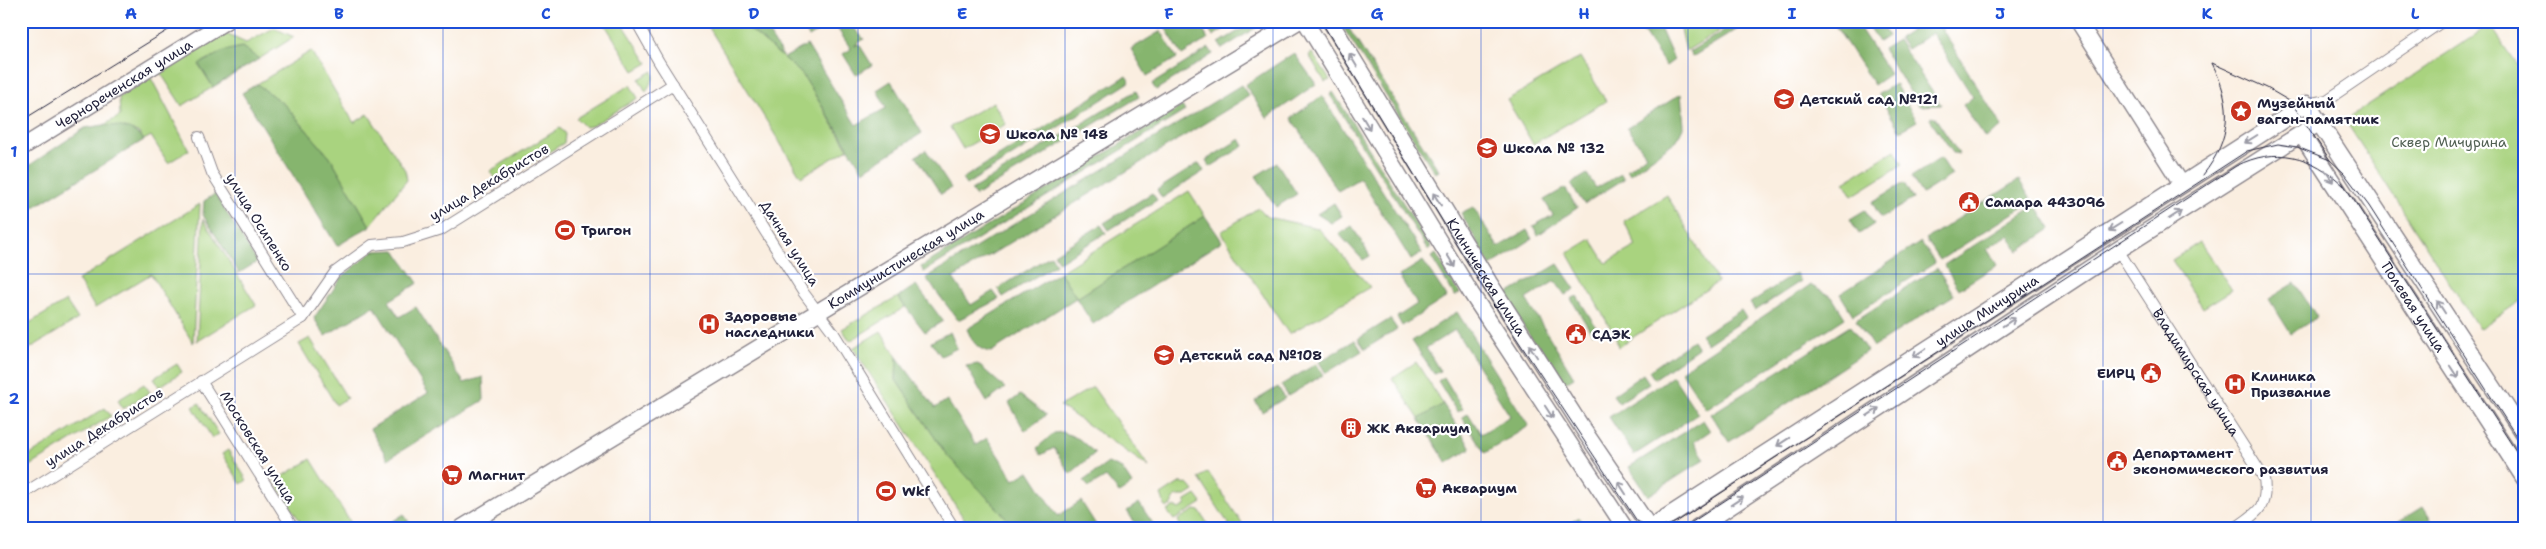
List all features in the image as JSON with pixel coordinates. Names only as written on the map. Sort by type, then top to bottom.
[{"type":"main road","name":"Коммунистическая улица","points":[[462,528],[1298,21]]},
{"type":"main road","name":"улица Мичурина","points":[[1650,528],[2181,183],[2308,104]]},
{"type":"main road","name":"Полевая улица","points":[[2308,104],[2525,436]]},
{"type":"main road","name":"улица Мичурина","points":[[1697,528],[2118,250],[2320,122]]},
{"type":"main road","name":"Полевая улица","points":[[2302,135],[2525,479]]},
{"type":"street","name":"Чернореченская улица","points":[[21,148],[226,21]]},
{"type":"street","name":"Дачная улица","points":[[636,21],[673,84],[818,312],[833,332],[954,528]]},
{"type":"street","name":"Клиническая улица","points":[[1305,21],[1471,293],[1625,528]]},
{"type":"street","name":"Клиническая улица","points":[[1330,21],[1489,282],[1631,503],[1650,528]]},
{"type":"street","points":[[2078,21],[2181,183]]},
{"type":"street","name":"улица Мичурина","points":[[2308,104],[2327,100],[2442,21]]},
{"type":"street","name":"улица Декабристов","points":[[21,495],[303,318],[335,272],[372,245],[402,242],[441,230],[673,84]]},
{"type":"street","points":[[2320,122],[2327,100]]},
{"type":"street","name":"улица Осипенко","points":[[199,137],[212,173],[303,318]]},
{"type":"street","name":"Владимирская улица","points":[[2118,250],[2254,458],[2264,478],[2266,496],[2259,512],[2235,528]]},
{"type":"street","name":"Московская улица","points":[[201,381],[293,528]]},
{"type":"green space","points":[[606,21],[621,21],[648,63],[634,71],[604,23]]},
{"type":"green space","points":[[705,21],[740,21],[802,74],[848,149],[801,177]]},
{"type":"green space","points":[[740,21],[761,21],[784,58],[807,45],[856,125],[886,108],[877,90],[891,81],[922,133],[863,171],[802,74]]},
{"type":"green space","points":[[815,21],[847,21],[864,39],[854,46],[859,44],[872,65],[856,75],[843,54],[851,49],[833,22],[809,37],[803,28]]},
{"type":"green space","points":[[1175,21],[1198,21],[1208,39],[1182,55],[1165,27]]},
{"type":"green space","points":[[1204,21],[1237,21],[1213,36]]},
{"type":"green space","points":[[1255,21],[1267,21],[1222,49],[1219,43]]},
{"type":"green space","points":[[1657,21],[1674,60],[1666,66],[1642,30]]},
{"type":"green space","points":[[1679,21],[1735,21],[1686,51]]},
{"type":"green space","points":[[1740,21],[1751,21],[1692,57],[1689,52]]},
{"type":"green space","points":[[1832,21],[1855,21],[1890,74],[1874,85]]},
{"type":"green space","points":[[1866,21],[1879,21],[1888,36],[1879,42]]},
{"type":"green space","points":[[1925,21],[1937,21],[2002,127],[1985,138],[1963,105],[1973,97],[1932,33],[1907,49],[1899,38]]},
{"type":"green space","name":"Сквер Мичурина","points":[[2490,25],[2525,75],[2525,298],[2479,329],[2345,120]]},
{"type":"green space","points":[[1348,27],[1439,171],[1435,173],[1344,29]]},
{"type":"green space","points":[[274,28],[294,37],[259,59],[242,47],[199,65],[213,87],[182,106],[160,72],[224,33],[246,43]]},
{"type":"green space","points":[[1161,31],[1177,58],[1147,76],[1131,49]]},
{"type":"green space","points":[[1898,40],[1941,105],[1919,106],[1883,49]]},
{"type":"green space","points":[[242,47],[259,59],[213,87],[199,64],[224,51]]},
{"type":"green space","points":[[1209,48],[1213,54],[1156,90],[1152,84]]},
{"type":"green space","points":[[311,51],[354,123],[368,114],[405,170],[407,180],[370,226],[332,160],[286,106],[257,84]]},
{"type":"green space","points":[[1294,53],[1316,84],[1267,118],[1245,85]]},
{"type":"green space","points":[[1312,53],[1330,80],[1325,82],[1309,55]]},
{"type":"green space","points":[[1580,57],[1606,101],[1533,144],[1507,100]]},
{"type":"green space","points":[[653,71],[654,77],[646,92],[639,79]]},
{"type":"green space","points":[[1126,76],[1130,82],[966,185],[962,179]]},
{"type":"green space","points":[[151,78],[189,150],[168,163],[151,136],[144,140],[138,132],[104,125],[120,116],[119,97]]},
{"type":"green space","points":[[257,84],[286,106],[332,160],[370,226],[337,246],[242,93]]},
{"type":"green space","points":[[1895,84],[1917,121],[1900,131],[1878,94]]},
{"type":"green space","points":[[630,85],[638,98],[592,126],[585,127],[576,118]]},
{"type":"green space","points":[[1241,85],[1249,96],[953,278],[971,305],[993,291],[999,299],[958,320],[926,278]]},
{"type":"green space","points":[[1136,91],[1139,97],[975,196],[971,190]]},
{"type":"green space","points":[[1333,92],[1431,247],[1428,250],[1330,95]]},
{"type":"green space","points":[[1681,94],[1684,125],[1677,140],[1630,174],[1627,170],[1646,155],[1627,128]]},
{"type":"green space","points":[[1322,96],[1422,253],[1411,260],[1360,178],[1338,191],[1291,118]]},
{"type":"green space","points":[[993,102],[1006,124],[963,149],[950,127]]},
{"type":"green space","points":[[1182,106],[1185,111],[924,272],[921,267]]},
{"type":"green space","points":[[1934,116],[1959,154],[1953,153],[1930,119]]},
{"type":"green space","points":[[104,125],[130,130],[144,140],[21,215],[21,171],[85,128]]},
{"type":"green space","points":[[560,128],[565,134],[564,143],[498,183],[490,171]]},
{"type":"green space","points":[[1240,139],[1244,146],[1210,167],[1206,160]]},
{"type":"green space","points":[[926,150],[951,188],[941,194],[916,156]]},
{"type":"green space","points":[[1895,150],[1903,164],[1852,196],[1844,182]]},
{"type":"green space","points":[[1941,158],[1952,175],[1922,194],[1911,177]]},
{"type":"green space","points":[[1199,163],[1204,171],[1162,198],[1157,190]]},
{"type":"green space","points":[[1277,163],[1297,194],[1276,207],[1256,176]]},
{"type":"green space","points":[[1587,174],[1596,188],[1621,174],[1624,179],[1584,204],[1571,184]]},
{"type":"green space","points":[[2019,180],[2032,201],[1940,260],[1926,239]]},
{"type":"green space","points":[[1904,183],[1913,199],[1881,218],[1872,202]]},
{"type":"green space","points":[[1565,188],[1577,208],[1538,235],[1533,226],[1553,215],[1544,200]]},
{"type":"green space","points":[[1189,191],[1205,216],[1077,298],[1060,272]]},
{"type":"green space","points":[[1152,193],[1157,200],[1109,230],[1104,223]]},
{"type":"green space","points":[[215,194],[257,262],[239,273],[203,215],[204,201]]},
{"type":"green space","points":[[1667,195],[1718,282],[1618,347],[1616,338],[1568,253],[1591,239],[1606,263],[1636,246],[1624,221]]},
{"type":"green space","points":[[1334,203],[1342,216],[1331,223],[1317,214]]},
{"type":"green space","points":[[200,204],[193,343],[151,274],[95,308],[78,280]]},
{"type":"green space","points":[[2036,205],[2051,229],[2018,251],[2008,235],[1987,249],[1997,265],[1959,289],[1944,265]]},
{"type":"green space","points":[[1473,207],[1498,247],[1527,230],[1532,239],[1490,266],[1461,213]]},
{"type":"green space","points":[[1258,208],[1267,217],[1318,228],[1370,287],[1289,334],[1221,232]]},
{"type":"green space","points":[[1865,210],[1874,224],[1859,234],[1850,219]]},
{"type":"green space","points":[[1205,216],[1222,241],[1093,324],[1076,298],[991,352],[979,347],[967,329],[1060,272],[1077,298]]},
{"type":"green space","points":[[203,219],[256,305],[197,341]]},
{"type":"green space","points":[[1101,225],[1106,233],[1059,262],[1054,254]]},
{"type":"green space","points":[[1352,226],[1370,256],[1363,260],[1339,234]]},
{"type":"green space","points":[[1921,242],[1935,263],[1853,315],[1840,294]]},
{"type":"green space","points":[[2200,242],[2232,290],[2203,308],[2172,260]]},
{"type":"green space","points":[[395,250],[418,283],[389,301],[399,317],[416,307],[464,383],[483,377],[484,400],[388,459],[370,429],[428,393],[374,306],[325,336],[314,318],[341,278],[373,251]]},
{"type":"green space","points":[[1436,254],[1460,293],[1455,296],[1431,257]]},
{"type":"green space","points":[[1051,255],[1056,264],[1003,297],[998,289]]},
{"type":"green space","points":[[1423,261],[1447,297],[1402,326],[1397,317],[1417,304],[1399,276]]},
{"type":"green space","points":[[1558,264],[1575,289],[1565,295],[1555,281],[1526,299],[1574,377],[1561,385],[1504,296]]},
{"type":"green space","points":[[1937,268],[1954,295],[1873,347],[1856,320]]},
{"type":"green space","points":[[1796,273],[1801,281],[1755,311],[1750,303]]},
{"type":"green space","points":[[2295,283],[2317,317],[2291,334],[2269,299]]},
{"type":"green space","points":[[916,285],[943,321],[925,332],[898,297]]},
{"type":"green space","points":[[1810,285],[1832,297],[1845,318],[1706,409],[1681,371]]},
{"type":"green space","points":[[1577,296],[1598,330],[1592,334],[1571,299]]},
{"type":"green space","points":[[898,297],[905,307],[850,341],[842,329]]},
{"type":"green space","points":[[66,301],[78,319],[29,349],[21,336],[21,328]]},
{"type":"green space","points":[[1741,310],[1746,318],[1707,344],[1701,335]]},
{"type":"green space","points":[[1457,312],[1529,426],[1485,453],[1462,417],[1468,413],[1481,434],[1510,416],[1455,330],[1426,348],[1440,371],[1434,374],[1412,341]]},
{"type":"green space","points":[[1390,319],[1397,329],[1365,349],[1358,339]]},
{"type":"green space","points":[[1850,326],[1867,351],[1729,442],[1711,414]]},
{"type":"green space","points":[[881,331],[897,357],[896,380],[946,454],[1016,528],[970,528],[853,348]]},
{"type":"green space","points":[[950,332],[957,348],[941,356],[931,342]]},
{"type":"green space","points":[[310,338],[347,398],[336,405],[299,344]]},
{"type":"green space","points":[[1355,340],[1362,351],[1326,373],[1319,362]]},
{"type":"green space","points":[[1693,340],[1698,348],[1654,379],[1649,371]]},
{"type":"green space","points":[[897,357],[935,408],[947,400],[976,445],[987,438],[1014,480],[1029,471],[1058,516],[1081,501],[1098,528],[1016,528],[946,454],[896,380]]},
{"type":"green space","points":[[1416,362],[1443,404],[1419,419],[1392,378]]},
{"type":"green space","points":[[177,364],[182,372],[159,387],[154,378]]},
{"type":"green space","points":[[978,364],[1005,388],[987,402],[966,366]]},
{"type":"green space","points":[[1316,364],[1323,375],[1288,396],[1281,385]]},
{"type":"green space","points":[[1643,374],[1649,383],[1619,403],[1613,395]]},
{"type":"green space","points":[[1673,376],[1698,414],[1634,455],[1609,417]]},
{"type":"green space","points":[[1444,377],[1463,409],[1457,412],[1438,381]]},
{"type":"green space","points":[[144,384],[150,392],[123,409],[118,400]]},
{"type":"green space","points":[[1093,387],[1149,467],[1060,406]]},
{"type":"green space","points":[[1278,387],[1285,398],[1262,412],[1255,401]]},
{"type":"green space","points":[[1020,395],[1046,415],[1025,431],[1009,403]]},
{"type":"green space","points":[[199,403],[219,434],[212,438],[193,407]]},
{"type":"green space","points":[[1443,404],[1471,448],[1447,463],[1419,419]]},
{"type":"green space","points":[[105,408],[111,416],[27,468],[22,460]]},
{"type":"green space","points":[[1703,420],[1710,431],[1694,442],[1705,459],[1648,496],[1629,467]]},
{"type":"green space","points":[[1063,432],[1079,439],[1095,453],[1070,474],[1054,448],[1041,455],[1037,448],[1054,433]]},
{"type":"green space","points":[[228,450],[247,480],[241,484],[222,454]]},
{"type":"green space","points":[[311,459],[354,528],[304,528],[275,481]]},
{"type":"green space","points":[[1108,463],[1122,469],[1132,484],[1119,493],[1106,477],[1089,487],[1083,481]]},
{"type":"green space","points":[[1208,472],[1245,528],[1231,528],[1199,478]]},
{"type":"green space","points":[[1181,482],[1189,485],[1194,491],[1186,496],[1176,496],[1173,504],[1166,508],[1161,495]]},
{"type":"green space","points":[[1196,495],[1202,503],[1174,520],[1167,511],[1175,507],[1179,509],[1185,506],[1186,501]]},
{"type":"green space","points":[[1139,503],[1156,528],[1138,528],[1127,511]]},
{"type":"green space","points":[[2423,507],[2436,528],[2396,528],[2394,525]]},
{"type":"green space","points":[[1195,510],[1200,511],[1210,528],[1181,528],[1178,520]]},
{"type":"green space","points":[[404,514],[412,528],[382,528]]},
{"type":"green space","points":[[1579,517],[1585,528],[1563,528]]},
{"type":"tram line","points":[[21,121],[183,21]]},
{"type":"tram line","points":[[1321,21],[1482,286],[1637,521],[1648,526],[1662,527],[1678,521],[2247,151],[2278,144],[2297,147],[2330,160],[2344,173],[2369,206],[2525,450]]},
{"type":"tram line","points":[[2212,63],[2267,88],[2291,102],[2330,160]]},
{"type":"tram line","points":[[2203,175],[2220,148],[2226,121],[2224,93],[2212,63]]},
{"type":"tram line","points":[[1683,528],[2236,166],[2265,156],[2293,157],[2319,167],[2344,186]]},
{"type":"tram line","points":[[2342,182],[2525,465]]},
{"type":"place","name":"Детский сад №121","points":[[1784,99]]},
{"type":"place","name":"Музейный вагон-памятник","points":[[2241,111]]},
{"type":"place","name":"Школа № 148","points":[[990,134]]},
{"type":"place","name":"Школа № 132","points":[[1487,148]]},
{"type":"place","name":"Самара 443096","points":[[1969,202]]},
{"type":"place","name":"Тригон","points":[[565,230]]},
{"type":"place","name":"Здоровые наследники","points":[[709,324]]},
{"type":"place","name":"СДЭК","points":[[1576,334]]},
{"type":"place","name":"Детский сад №108","points":[[1164,355]]},
{"type":"place","name":"ЕИРЦ","points":[[2151,373]]},
{"type":"place","name":"Клиника Призвание","points":[[2235,384]]},
{"type":"place","name":"ЖК Аквариум","points":[[1351,428]]},
{"type":"place","name":"Департамент экономического развития","points":[[2117,461]]},
{"type":"place","name":"Магнит","points":[[452,475]]},
{"type":"place","name":"Аквариум","points":[[1426,488]]},
{"type":"place","name":"Wkf","points":[[886,491]]}]
